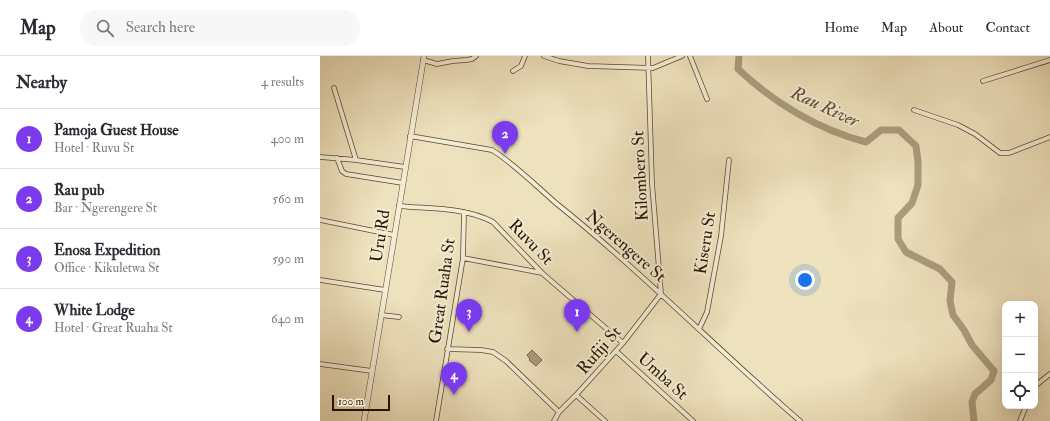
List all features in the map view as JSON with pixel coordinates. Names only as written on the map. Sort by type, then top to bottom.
[{"type":"street","points":[[423,58],[437,64],[472,59],[476,56]]},
{"type":"street","points":[[513,72],[521,66],[525,56]]},
{"type":"street","points":[[544,56],[588,66],[648,68],[657,67],[682,56]]},
{"type":"street","name":"Kilombero St","points":[[648,56],[652,183],[661,294]]},
{"type":"street","points":[[690,56],[707,99]]},
{"type":"street","name":"Uru Rd","points":[[364,421],[423,58]]},
{"type":"street","points":[[983,81],[1050,60]]},
{"type":"street","points":[[334,88],[356,160]]},
{"type":"street","points":[[914,110],[946,120],[975,134],[1000,153],[1009,153],[1050,137]]},
{"type":"street","name":"Ngerengere St","points":[[410,136],[492,150],[502,157],[588,229],[800,421]]},
{"type":"street","points":[[320,157],[356,160],[405,167]]},
{"type":"street","points":[[337,158],[344,173],[402,183]]},
{"type":"street","name":"Kiseru St","points":[[699,329],[707,312],[721,236],[729,160]]},
{"type":"street","name":"Ruvu St","points":[[399,206],[464,212],[483,217],[493,222],[542,273],[623,343]]},
{"type":"street","name":"Great Ruaha St","points":[[436,421],[462,258],[464,212]]},
{"type":"street","points":[[320,220],[394,235]]},
{"type":"street","points":[[462,258],[542,273]]},
{"type":"street","points":[[320,280],[385,290]]},
{"type":"street","name":"Rufiji St","points":[[554,421],[559,412],[623,343],[661,294]]},
{"type":"street","points":[[381,315],[399,317]]},
{"type":"street","points":[[447,349],[481,350],[493,352],[506,361],[559,412]]},
{"type":"street","name":"Umba St","points":[[616,351],[693,421]]},
{"type":"street","points":[[320,364],[372,371]]},
{"type":"street","points":[[1038,383],[1050,374]]},
{"type":"street","points":[[576,395],[605,421]]},
{"type":"street","points":[[1020,421],[1025,409]]},
{"type":"shaded area","points":[[532,350],[542,360],[536,366],[529,360],[530,359],[527,355]]},
{"type":"waterway","name":"Rau River","points":[[739,56],[738,69],[782,104],[814,123],[848,137],[866,142],[881,130],[899,130],[916,146],[918,185],[912,203],[898,218],[898,239],[906,252],[940,269],[952,282],[950,301],[953,315],[964,330],[972,345],[994,371],[991,380],[975,394],[972,402],[974,421]]},
{"type":"place","name":"Rau pub","points":[[505,154]]},
{"type":"place","name":"Enosa Expedition","points":[[469,332]]},
{"type":"place","name":"Pamoja Guest House","points":[[577,332]]},
{"type":"place","name":"White Lodge","points":[[454,395]]}]
